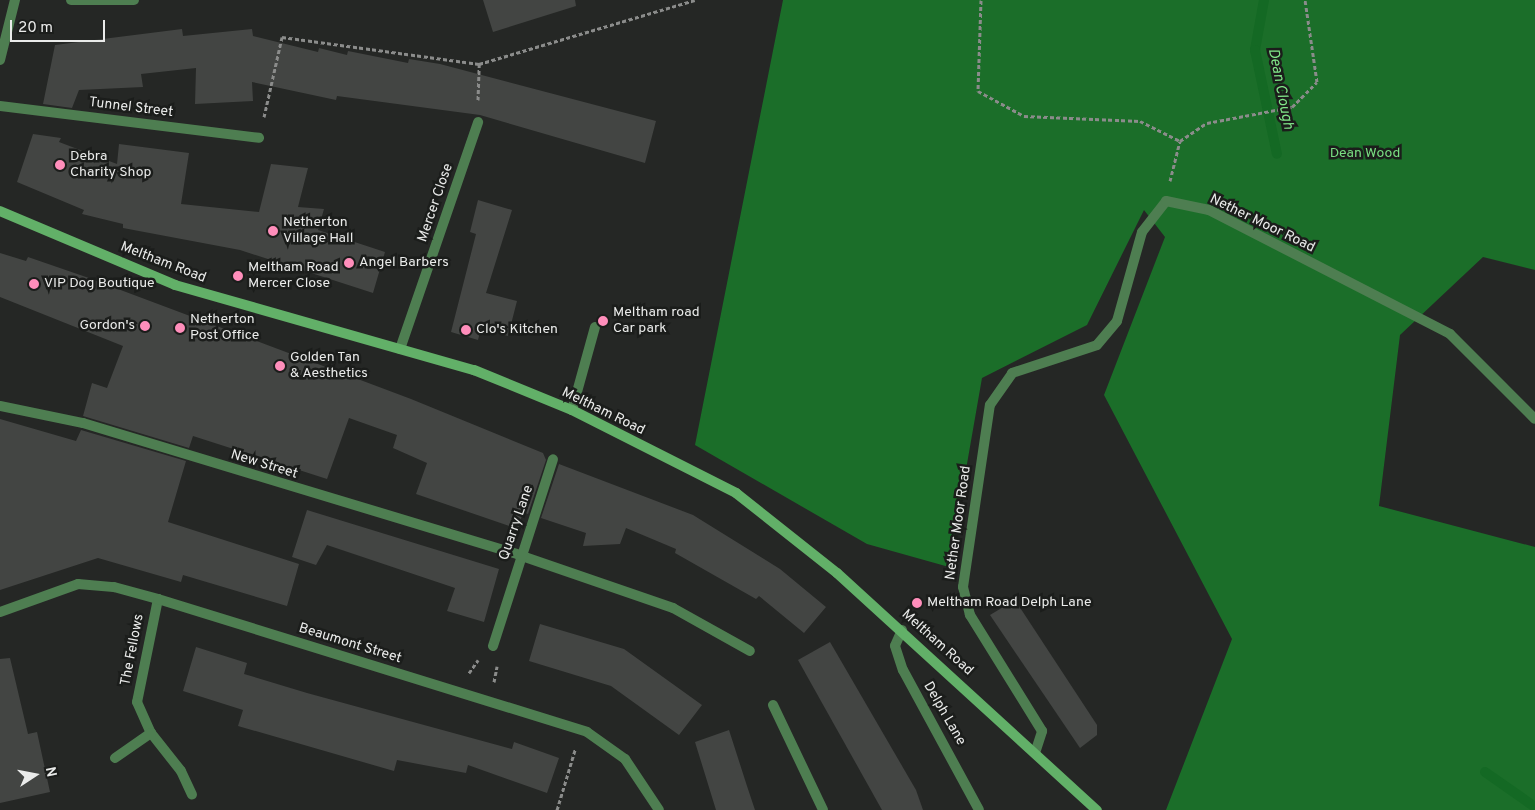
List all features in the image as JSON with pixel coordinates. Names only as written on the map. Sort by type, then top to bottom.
[{"type":"main road","name":"Meltham Road","points":[[0,211],[176,286],[474,370],[572,410],[736,493],[902,630],[1036,750],[1097,810]]},
{"type":"street","points":[[0,60],[15,0]]},
{"type":"street","points":[[71,0],[134,0]]},
{"type":"street","name":"Tunnel Street","points":[[0,106],[259,138]]},
{"type":"street","name":"Mercer Close","points":[[400,349],[478,122]]},
{"type":"street","name":"Nether Moor Road","points":[[1036,750],[1042,731],[970,615],[963,587],[990,405],[1012,373],[1098,345],[1117,321],[1142,232],[1166,201],[1209,210],[1450,334],[1535,419]]},
{"type":"street","points":[[572,410],[595,327]]},
{"type":"street","name":"New Street","points":[[0,406],[83,423],[520,555],[672,608],[750,651]]},
{"type":"street","name":"Quarry Lane","points":[[493,646],[520,555],[553,459]]},
{"type":"street","name":"Beaumont Street","points":[[0,612],[78,584],[114,587],[158,599],[582,730],[625,759],[659,810]]},
{"type":"street","name":"The Fellows","points":[[158,599],[137,702],[151,733],[181,770],[192,794]]},
{"type":"street","name":"Delph Lane","points":[[902,630],[895,646],[903,670],[979,810]]},
{"type":"street","points":[[773,705],[815,786],[823,810]]},
{"type":"street","points":[[116,758],[151,733]]},
{"type":"path","points":[[259,138],[282,37],[479,64],[695,0]]},
{"type":"path","points":[[981,0],[978,91],[1024,116],[1140,121],[1180,141]]},
{"type":"path","points":[[1166,201],[1180,141],[1207,123],[1292,107],[1317,82],[1305,0]]},
{"type":"path","points":[[478,122],[479,64]]},
{"type":"path","points":[[463,693],[472,665],[493,646]]},
{"type":"path","points":[[488,701],[498,671],[493,646]]},
{"type":"path","points":[[557,810],[582,730]]},
{"type":"green space","name":"Dean Wood","points":[[783,0],[1535,0],[1535,270],[1483,257],[1400,335],[1379,506],[1535,547],[1535,810],[1166,810],[1232,639],[1104,395],[1165,237],[1144,210],[1087,325],[982,378],[949,567],[867,544],[695,445]]},
{"type":"building","points":[[483,0],[575,0],[576,6],[493,32]]},
{"type":"building","points":[[182,29],[183,36],[252,29],[253,36],[318,52],[319,48],[347,55],[348,51],[408,63],[409,59],[440,64],[656,121],[645,163],[480,115],[337,96],[336,100],[252,82],[253,101],[195,104],[196,68],[141,74],[143,87],[79,90],[72,108],[43,104],[55,45]]},
{"type":"building","points":[[33,134],[61,138],[59,142],[117,164],[119,144],[189,153],[181,204],[259,212],[271,164],[308,168],[298,207],[324,209],[318,230],[385,252],[373,293],[240,250],[123,228],[123,224],[82,214],[84,210],[17,182]]},
{"type":"building","points":[[478,200],[512,210],[486,293],[517,301],[508,336],[481,328],[478,340],[451,332],[476,234],[470,232]]},
{"type":"building","points":[[0,253],[26,261],[28,257],[86,277],[411,399],[543,453],[546,460],[528,514],[523,512],[518,529],[416,494],[427,463],[393,448],[397,435],[349,418],[327,479],[193,436],[189,448],[83,416],[92,383],[107,388],[123,346],[0,297]]},
{"type":"building","points":[[0,419],[76,441],[81,430],[186,461],[168,522],[299,564],[287,606],[183,575],[181,582],[98,558],[0,590]]},
{"type":"building","points":[[559,464],[693,515],[780,569],[826,607],[804,633],[759,596],[756,599],[675,553],[676,549],[626,528],[620,544],[583,546],[586,533],[541,518]]},
{"type":"building","points":[[307,510],[499,569],[484,622],[447,611],[455,588],[327,545],[316,565],[292,557]]},
{"type":"building","points":[[1015,600],[1097,725],[1097,735],[1080,748],[990,615]]},
{"type":"building","points":[[540,624],[624,649],[702,705],[679,735],[611,686],[529,661]]},
{"type":"building","points":[[830,642],[916,790],[923,810],[882,810],[798,660]]},
{"type":"building","points":[[196,647],[247,663],[244,674],[512,749],[514,742],[559,758],[547,793],[468,765],[466,773],[397,760],[394,771],[238,726],[243,710],[183,691]]},
{"type":"building","points":[[10,658],[28,734],[37,732],[50,792],[0,803],[0,659]]},
{"type":"building","points":[[729,730],[755,810],[716,810],[695,742]]},
{"type":"waterway","name":"Dean Clough","points":[[1264,0],[1255,50],[1277,154]]},
{"type":"waterway","points":[[1485,772],[1535,807]]},
{"type":"place","name":"Debra Charity Shop","points":[[60,165]]},
{"type":"place","name":"Netherton Village Hall","points":[[273,231]]},
{"type":"place","name":"Angel Barbers","points":[[349,263]]},
{"type":"place","name":"Meltham Road Mercer Close","points":[[238,276]]},
{"type":"place","name":"VIP Dog Boutique","points":[[34,284]]},
{"type":"place","name":"Meltham road Car park","points":[[603,321]]},
{"type":"place","name":"Gordon's","points":[[145,326]]},
{"type":"place","name":"Netherton Post Office","points":[[180,328]]},
{"type":"place","name":"Clo's Kitchen","points":[[466,330]]},
{"type":"place","name":"Golden Tan & Aesthetics","points":[[280,366]]},
{"type":"place","name":"Meltham Road Delph Lane","points":[[917,603]]}]
